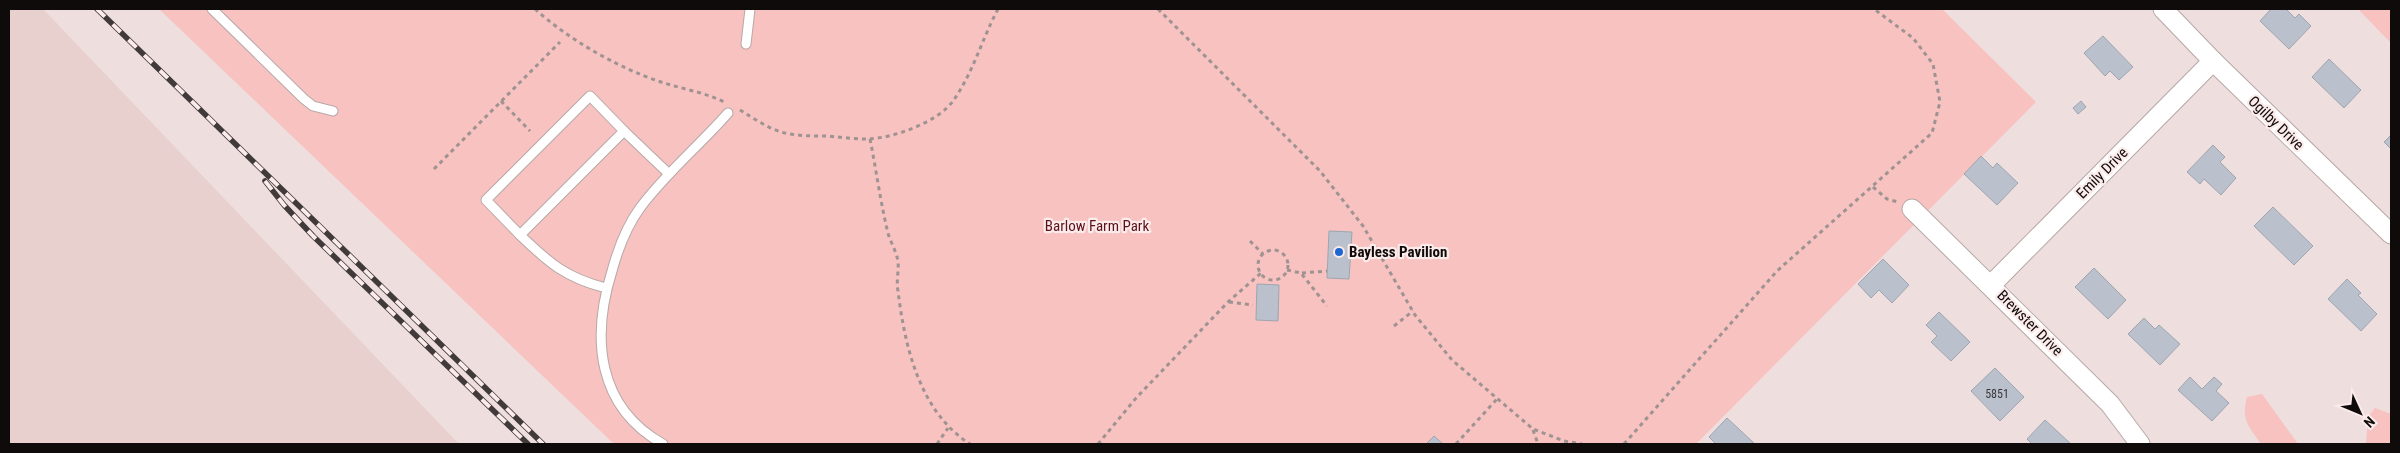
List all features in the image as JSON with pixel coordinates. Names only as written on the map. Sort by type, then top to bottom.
[{"type":"street","name":"Ogilby Drive","points":[[2163,9],[2213,61],[2391,234]]},
{"type":"street","name":"Emily Drive","points":[[1991,285],[2213,61]]},
{"type":"street","name":"Brewster Drive","points":[[1912,209],[2114,408],[2140,444]]},
{"type":"lane","points":[[212,9],[304,100],[313,106],[332,111]]},
{"type":"lane","points":[[746,44],[750,9]]},
{"type":"lane","points":[[606,288],[581,282],[558,269],[520,235],[486,200],[590,96],[669,174]]},
{"type":"lane","points":[[664,444],[632,420],[616,398],[604,370],[600,346],[606,288],[619,246],[639,209],[669,174],[728,113]]},
{"type":"lane","points":[[520,235],[624,130]]},
{"type":"path","points":[[535,9],[572,38],[636,73],[718,98],[766,126],[782,132],[801,135],[870,139],[915,128],[935,119],[952,102],[972,67],[987,28],[998,9]]},
{"type":"path","points":[[1158,9],[1320,171],[1363,226],[1413,311],[1452,360],[1533,429],[1564,441],[1582,444]]},
{"type":"path","points":[[1624,444],[1778,271],[1932,133],[1940,102],[1933,64],[1912,38],[1874,9]]},
{"type":"path","points":[[434,169],[560,42]]},
{"type":"path","points":[[501,101],[530,131]]},
{"type":"path","points":[[870,139],[887,231],[898,261],[897,290],[906,333],[923,393],[948,428],[970,444]]},
{"type":"path","points":[[1873,186],[1887,199],[1912,209]]},
{"type":"path","points":[[1250,241],[1263,254]]},
{"type":"path","points":[[1272,250],[1281,252],[1287,258],[1287,270],[1279,279],[1268,279],[1261,273],[1258,262],[1263,254],[1272,250]]},
{"type":"path","points":[[1287,270],[1301,273],[1327,271]]},
{"type":"path","points":[[1098,444],[1136,397],[1228,302],[1261,273]]},
{"type":"path","points":[[1301,273],[1327,306]]},
{"type":"path","points":[[1268,279],[1268,285]]},
{"type":"path","points":[[1228,302],[1253,305]]},
{"type":"path","points":[[1394,326],[1413,311]]},
{"type":"path","points":[[1456,444],[1497,399]]},
{"type":"path","points":[[937,444],[948,428]]},
{"type":"path","points":[[1533,429],[1538,444]]},
{"type":"shaded area","points":[[9,9],[43,9],[459,444],[9,444]]},
{"type":"green space","name":"Barlow Farm Park","points":[[159,9],[1942,9],[2036,102],[1696,444],[614,444]]},
{"type":"green space","points":[[2358,9],[2391,9],[2391,43]]},
{"type":"green space","points":[[2262,394],[2298,444],[2261,444],[2249,427],[2245,417],[2245,405],[2247,397]]},
{"type":"green space","points":[[2375,408],[2391,414],[2391,444],[2366,444],[2368,417]]},
{"type":"building","points":[[2271,9],[2286,9],[2295,18],[2299,14],[2311,26],[2289,49],[2260,21]]},
{"type":"building","points":[[2103,36],[2133,67],[2119,80],[2110,71],[2105,76],[2084,53]]},
{"type":"building","points":[[2329,59],[2361,90],[2344,108],[2312,77]]},
{"type":"building","points":[[2081,101],[2086,107],[2078,114],[2073,108]]},
{"type":"building","points":[[2391,135],[2391,149],[2384,142]]},
{"type":"building","points":[[2213,145],[2225,157],[2220,162],[2236,178],[2221,195],[2204,179],[2200,184],[2187,172]]},
{"type":"building","points":[[1981,156],[1993,168],[1997,163],[2018,183],[1997,205],[1964,174]]},
{"type":"building","points":[[2273,207],[2313,246],[2294,265],[2254,226]]},
{"type":"building","name":"Bayless Pavilion","points":[[1329,231],[1352,232],[1349,279],[1327,278]]},
{"type":"building","points":[[1883,259],[1909,285],[1892,303],[1879,290],[1871,298],[1858,284]]},
{"type":"building","points":[[2094,268],[2126,300],[2108,319],[2075,287]]},
{"type":"building","points":[[2347,279],[2361,293],[2358,295],[2377,314],[2361,331],[2328,299]]},
{"type":"building","points":[[1257,284],[1279,285],[1278,321],[1256,320]]},
{"type":"building","points":[[1939,312],[1970,342],[1951,361],[1931,342],[1937,336],[1926,325]]},
{"type":"building","points":[[2144,318],[2155,329],[2159,325],[2180,344],[2160,365],[2128,334]]},
{"type":"building","points":[[1995,368],[2024,397],[2000,421],[1971,391]]},
{"type":"building","points":[[2190,377],[2202,389],[2214,377],[2222,384],[2216,391],[2229,403],[2212,421],[2178,390]]},
{"type":"building","points":[[1727,418],[1755,444],[1716,444],[1709,437]]},
{"type":"building","points":[[2045,420],[2071,444],[2032,444],[2027,439]]},
{"type":"building","points":[[1434,436],[1443,444],[1426,444]]},
{"type":"railway","points":[[97,9],[543,444]]},
{"type":"railway","points":[[265,181],[313,236],[528,444]]},
{"type":"place","name":"Bayless Pavilion","points":[[1339,252]]}]
